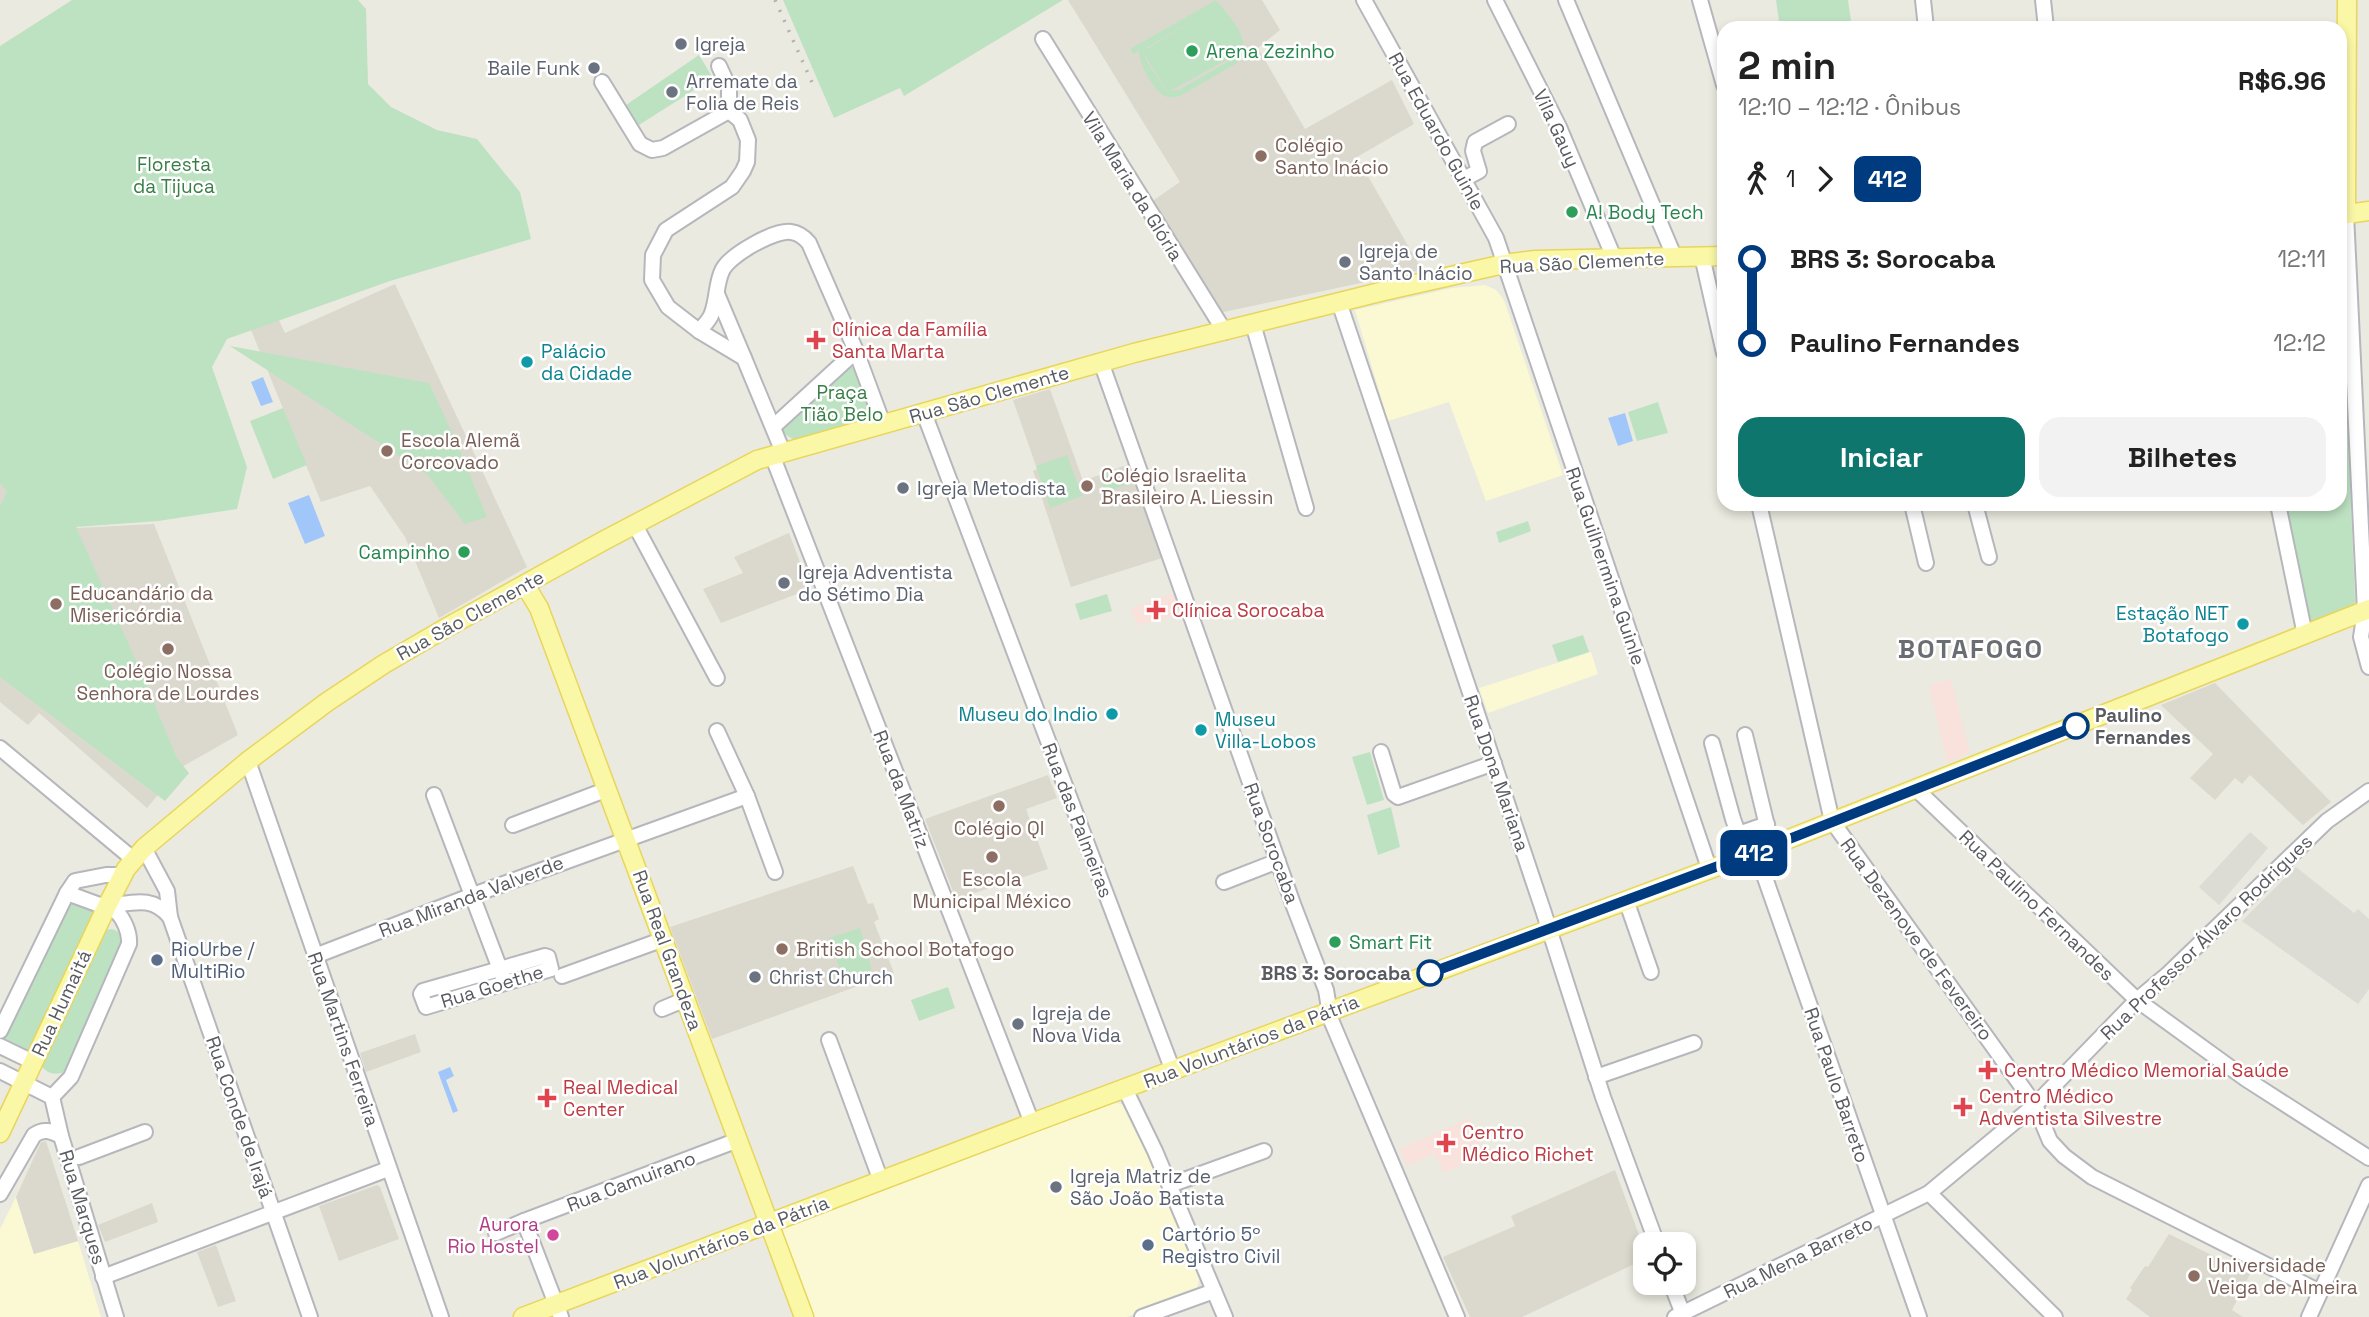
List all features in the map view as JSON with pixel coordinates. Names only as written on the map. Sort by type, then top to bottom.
[{"type":"main road","points":[[2347,0],[2347,21]]},
{"type":"main road","points":[[2347,214],[2369,211]]},
{"type":"main road","name":"Rua São Clemente","points":[[134,861],[248,761],[375,669],[757,460],[1101,362],[1504,264],[1717,256]]},
{"type":"main road","name":"Rua Real Grandeza","points":[[525,585],[539,608],[608,789],[634,836],[664,939],[804,1317]]},
{"type":"main road","name":"Rua Voluntários da Pátria","points":[[523,1317],[559,1311],[768,1223],[1751,854],[2367,610]]},
{"type":"main road","name":"Rua Humaitá","points":[[0,1133],[107,906],[134,861]]},
{"type":"street","name":"Rua Eduardo Guinle","points":[[1364,0],[1496,238],[1504,264]]},
{"type":"street","name":"Vila Gauy","points":[[1495,0],[1559,127],[1614,258]]},
{"type":"street","points":[[1566,0],[1674,256]]},
{"type":"street","points":[[1700,0],[1717,60]]},
{"type":"street","points":[[1923,0],[1925,21]]},
{"type":"street","points":[[2043,0],[2045,21]]},
{"type":"street","name":"Vila Maria da Glória","points":[[1043,39],[1225,332]]},
{"type":"street","points":[[719,66],[729,88],[729,111]]},
{"type":"street","points":[[602,82],[640,144],[652,150],[663,148],[729,111]]},
{"type":"street","points":[[729,111],[740,120],[748,140],[747,162],[743,171],[732,187],[666,230],[653,255],[652,280],[668,307],[699,331],[744,358]]},
{"type":"street","points":[[1464,180],[1479,171],[1473,150],[1475,142],[1508,124]]},
{"type":"street","points":[[699,331],[710,318],[720,274],[727,264],[764,239],[783,232],[795,232],[809,243],[856,351],[883,424]]},
{"type":"street","points":[[1702,256],[1717,321]]},
{"type":"street","name":"Rua Guilhermina Guinle","points":[[1504,264],[1709,868]]},
{"type":"street","points":[[2347,280],[2367,610],[2361,637],[2369,667]]},
{"type":"street","name":"Rua da Matriz","points":[[717,294],[773,426],[778,453],[1032,1123]]},
{"type":"street","name":"Rua Dona Mariana","points":[[1339,302],[1596,1077],[1653,1232]]},
{"type":"street","points":[[1253,324],[1306,508]]},
{"type":"street","points":[[773,426],[856,351]]},
{"type":"street","name":"Rua Sorocaba","points":[[1101,362],[1326,990],[1338,1039],[1457,1317]]},
{"type":"street","name":"Rua das Palmeiras","points":[[924,412],[1173,1070]]},
{"type":"street","name":"Rua Dezenove de Fevereiro","points":[[1761,511],[1832,821],[2035,1105],[2050,1142],[2092,1177],[2320,1292]]},
{"type":"street","points":[[1914,511],[1926,563]]},
{"type":"street","points":[[1977,511],[1989,557]]},
{"type":"street","points":[[2279,511],[2305,635]]},
{"type":"street","points":[[635,525],[717,678]]},
{"type":"street","points":[[717,731],[747,796],[775,872]]},
{"type":"street","points":[[1745,735],[1774,844]]},
{"type":"street","name":"Rua Paulo Barreto","points":[[1712,743],[1738,834],[1751,854],[1919,1317]]},
{"type":"street","points":[[0,748],[134,861],[106,875],[75,881],[0,1031]]},
{"type":"street","points":[[1381,752],[1394,794],[1398,797],[1493,763]]},
{"type":"street","name":"Rua Martins Ferreira","points":[[248,761],[388,1169],[442,1317]]},
{"type":"street","points":[[513,825],[608,789]]},
{"type":"street","name":"Rua Paulino Fernandes","points":[[1916,789],[2137,1000],[2246,1079],[2369,1158]]},
{"type":"street","name":"Rua Professor Álvaro Rodrigues","points":[[1882,1215],[1929,1193],[2035,1105],[2137,1000],[2167,975],[2327,821],[2369,791]]},
{"type":"street","points":[[434,795],[503,976]]},
{"type":"street","name":"Rua Miranda Valverde","points":[[315,956],[472,895],[747,796]]},
{"type":"street","points":[[1738,834],[1767,824]]},
{"type":"street","name":"Rua Conde de Irajá","points":[[134,861],[167,891],[170,918],[310,1317]]},
{"type":"street","points":[[1224,882],[1278,861]]},
{"type":"street","points":[[0,1071],[52,1097],[71,1077],[129,944],[130,937],[121,916],[107,906],[67,893]]},
{"type":"street","points":[[1626,900],[1651,972]]},
{"type":"street","points":[[107,906],[146,902],[161,906],[170,918]]},
{"type":"street","points":[[562,976],[664,939]]},
{"type":"street","name":"Rua Goethe","points":[[503,976],[426,1007],[421,994],[423,991],[503,976]]},
{"type":"street","points":[[662,1009],[686,999]]},
{"type":"street","points":[[829,1040],[881,1181]]},
{"type":"street","points":[[1596,1077],[1694,1043]]},
{"type":"street","points":[[0,1046],[33,1062]]},
{"type":"street","points":[[1125,1089],[1170,1185],[1225,1317]]},
{"type":"street","name":"Rua Marques","points":[[52,1097],[61,1136],[74,1158],[103,1277],[116,1317]]},
{"type":"street","points":[[0,1194],[34,1135],[47,1130],[61,1136]]},
{"type":"street","points":[[74,1158],[145,1132]]},
{"type":"street","name":"Rua Camuirano","points":[[496,1233],[738,1140]]},
{"type":"street","points":[[1170,1185],[1264,1151]]},
{"type":"street","points":[[103,1277],[388,1169]]},
{"type":"street","points":[[2309,1317],[2369,1185]]},
{"type":"street","points":[[1929,1193],[2055,1317]]},
{"type":"street","name":"Rua Mena Barreto","points":[[1681,1316],[1882,1215]]},
{"type":"street","points":[[524,1222],[559,1311]]},
{"type":"street","points":[[1142,1317],[1214,1291]]},
{"type":"street","points":[[1675,1295],[1681,1316]]},
{"type":"shaded area","name":"Colégio Santo Inácio","points":[[1068,0],[1262,0],[1280,30],[1258,48],[1305,129],[1392,80],[1414,124],[1357,157],[1422,270],[1219,313],[1151,202],[1180,182]]},
{"type":"shaded area","name":"Escola Alemã Corcovado","points":[[395,284],[527,567],[439,618],[405,537],[370,486],[321,502],[249,325],[276,314],[285,333]]},
{"type":"shaded area","points":[[1485,285],[1496,290],[1504,300],[1563,475],[1486,501],[1449,402],[1388,421],[1355,310],[1452,288]]},
{"type":"shaded area","name":"Colégio Israelita Brasileiro A. Liessin","points":[[1050,389],[1083,481],[1129,464],[1162,558],[1071,587],[1033,471],[1037,469],[1013,400]]},
{"type":"shaded area","name":"Educandário da Misericórdia","points":[[38,426],[77,528],[154,524],[238,735],[180,768],[147,808],[39,713],[28,725],[0,702],[0,430]]},
{"type":"shaded area","points":[[789,533],[810,589],[721,623],[703,589],[743,573],[734,557]]},
{"type":"shaded area","name":"Clínica Sorocaba","points":[[1174,593],[1182,613],[1138,626],[1131,608]]},
{"type":"shaded area","points":[[1591,652],[1598,674],[1488,713],[1479,688]]},
{"type":"shaded area","points":[[1951,679],[1970,753],[1947,762],[1929,685]]},
{"type":"shaded area","points":[[2215,683],[2331,802],[2303,825],[2250,775],[2242,784],[2235,778],[2215,800],[2190,778],[2213,754],[2161,705]]},
{"type":"shaded area","name":"Escola Municipal México","points":[[1048,775],[1057,798],[1026,809],[1048,869],[956,899],[925,819]]},
{"type":"shaded area","points":[[2250,832],[2268,848],[2219,905],[2199,887]]},
{"type":"shaded area","name":"British School Botafogo","points":[[853,866],[868,904],[873,903],[879,919],[874,922],[894,973],[712,1039],[670,927]]},
{"type":"shaded area","points":[[2296,867],[2354,913],[2358,909],[2369,919],[2369,989],[2358,1004],[2242,921]]},
{"type":"shaded area","points":[[415,1034],[421,1052],[366,1072],[360,1053]]},
{"type":"shaded area","points":[[1110,1102],[1122,1104],[1128,1110],[1199,1279],[1197,1289],[1127,1317],[813,1317],[781,1233],[783,1227]]},
{"type":"shaded area","name":"Centro Médico Richet","points":[[1470,1118],[1485,1155],[1444,1173],[1435,1154],[1407,1166],[1399,1149]]},
{"type":"shaded area","points":[[46,1141],[78,1241],[34,1254],[16,1197],[41,1142]]},
{"type":"shaded area","points":[[1615,1170],[1638,1232],[1633,1232],[1633,1265],[1522,1317],[1470,1317],[1443,1257],[1515,1226],[1511,1216]]},
{"type":"shaded area","points":[[377,1185],[399,1239],[339,1261],[319,1206]]},
{"type":"shaded area","points":[[16,1197],[34,1254],[78,1241],[101,1317],[0,1317],[0,1229]]},
{"type":"shaded area","points":[[152,1203],[158,1222],[105,1242],[98,1225]]},
{"type":"shaded area","name":"Universidade Veiga de Almeira","points":[[2169,1234],[2250,1274],[2232,1310],[2243,1317],[2150,1317],[2126,1299],[2132,1290],[2130,1288],[2145,1266],[2148,1267]]},
{"type":"shaded area","points":[[216,1245],[236,1301],[218,1307],[197,1252]]},
{"type":"green space","name":"Floresta da Tijuca","points":[[72,0],[358,0],[366,9],[368,84],[391,107],[437,130],[477,139],[520,192],[531,239],[390,281],[227,339],[212,367],[247,467],[237,509],[158,521],[76,527],[177,758],[189,773],[165,801],[0,677],[0,506],[7,492],[0,483],[0,46]]},
{"type":"green space","points":[[783,0],[1063,0],[904,96],[900,88],[834,118]]},
{"type":"green space","name":"Arena Zezinho","points":[[1216,0],[1233,20],[1244,47],[1243,55],[1237,63],[1182,95],[1171,98],[1160,93],[1152,83],[1144,69],[1139,51],[1133,54],[1130,49]],"holes":[[[1213,9],[1146,49],[1146,48]],[[1239,53],[1179,90],[1171,91]],[[1145,55],[1169,91],[1166,91]]]},
{"type":"green space","points":[[1776,0],[1848,0],[1851,21],[1779,21]]},
{"type":"green space","points":[[699,55],[713,78],[639,125],[626,105]]},
{"type":"green space","points":[[230,346],[429,383],[487,517],[465,524],[427,474]]},
{"type":"green space","name":"Praça Tião Belo","points":[[848,366],[853,368],[870,408],[870,414],[864,421],[800,440],[783,433],[782,427]]},
{"type":"green space","points":[[1658,402],[1668,433],[1637,441],[1628,412]]},
{"type":"green space","points":[[283,408],[307,465],[273,479],[250,421]]},
{"type":"green space","points":[[2347,411],[2355,601],[2354,605],[2312,622],[2308,621],[2284,511],[2347,511]]},
{"type":"green space","points":[[1067,455],[1082,496],[1050,508],[1036,466]]},
{"type":"green space","points":[[1122,468],[1128,484],[1105,492],[1099,476]]},
{"type":"green space","points":[[1528,521],[1531,531],[1499,543],[1496,532]]},
{"type":"green space","points":[[1107,594],[1112,611],[1080,620],[1075,604]]},
{"type":"green space","points":[[1583,635],[1589,652],[1558,662],[1552,645]]},
{"type":"green space","points":[[1370,752],[1384,800],[1367,805],[1352,757]]},
{"type":"green space","points":[[1391,807],[1400,847],[1378,855],[1367,815]]},
{"type":"green space","points":[[71,900],[97,910],[28,1050],[4,1038]]},
{"type":"green space","points":[[860,928],[872,970],[843,979],[829,938]]},
{"type":"green space","points":[[112,929],[124,940],[66,1071],[49,1072],[41,1065],[105,930]]},
{"type":"green space","points":[[948,987],[955,1008],[919,1021],[911,1000]]},
{"type":"water","points":[[263,377],[273,402],[261,406],[251,382]]},
{"type":"water","points":[[1625,413],[1633,441],[1618,446],[1608,418]]},
{"type":"water","points":[[309,495],[325,536],[305,544],[288,503]]},
{"type":"water","points":[[450,1067],[454,1076],[446,1080],[458,1111],[453,1113],[438,1072]]},
{"type":"railway","points":[[775,0],[815,89]]},
{"type":"bus line","name":"412","points":[[1430,973],[1756,852],[2076,726]]},
{"type":"place","name":"Igreja","points":[[681,44]]},
{"type":"place","name":"Arena Zezinho","points":[[1192,51]]},
{"type":"place","name":"Baile Funk","points":[[594,68]]},
{"type":"place","name":"Arremate da Folia de Reis","points":[[672,92]]},
{"type":"place","name":"Colégio Santo Inácio","points":[[1261,156]]},
{"type":"place","name":"A! Body Tech","points":[[1572,212]]},
{"type":"place","name":"Igreja de Santo Inácio","points":[[1345,262]]},
{"type":"place","name":"Clínica da Família Santa Marta","points":[[816,340]]},
{"type":"place","name":"Palácio da Cidade","points":[[527,362]]},
{"type":"place","name":"Escola Alemã Corcovado","points":[[387,451]]},
{"type":"place","name":"Colégio Israelita Brasileiro A. Liessin","points":[[1087,486]]},
{"type":"place","name":"Igreja Metodista","points":[[903,488]]},
{"type":"place","name":"Campinho","points":[[464,552]]},
{"type":"place","name":"Igreja Adventista do Sétimo Dia","points":[[784,583]]},
{"type":"place","name":"Educandário da Misericórdia","points":[[56,604]]},
{"type":"place","name":"Clínica Sorocaba","points":[[1156,610]]},
{"type":"place","name":"Estação NET Botafogo","points":[[2243,624]]},
{"type":"place","name":"Colégio Nossa Senhora de Lourdes","points":[[168,649]]},
{"type":"place","name":"Museu do Indio","points":[[1112,714]]},
{"type":"place","name":"Paulino Fernandes","points":[[2076,726]]},
{"type":"place","name":"Museu Villa-Lobos","points":[[1201,730]]},
{"type":"place","name":"Colégio QI","points":[[999,806]]},
{"type":"place","name":"Escola Municipal México","points":[[992,857]]},
{"type":"place","name":"Smart Fit","points":[[1335,942]]},
{"type":"place","name":"British School Botafogo","points":[[782,949]]},
{"type":"place","name":"RioUrbe / MultiRio","points":[[157,960]]},
{"type":"place","name":"BRS 3: Sorocaba","points":[[1430,973]]},
{"type":"place","name":"Christ Church","points":[[755,977]]},
{"type":"place","name":"Igreja de Nova Vida","points":[[1018,1024]]},
{"type":"place","name":"Centro Médico Memorial Saúde","points":[[1988,1070]]},
{"type":"place","name":"Real Medical Center","points":[[547,1098]]},
{"type":"place","name":"Centro Médico Adventista Silvestre","points":[[1963,1107]]},
{"type":"place","name":"Centro Médico Richet","points":[[1446,1143]]},
{"type":"place","name":"Igreja Matriz de São João Batista","points":[[1056,1187]]},
{"type":"place","name":"Aurora Rio Hostel","points":[[553,1235]]},
{"type":"place","name":"Cartório 5º Registro Civil","points":[[1148,1245]]},
{"type":"place","name":"Universidade Veiga de Almeira","points":[[2194,1276]]},
{"type":"district","name":"BOTAFOGO","points":[[1971,649]]}]
